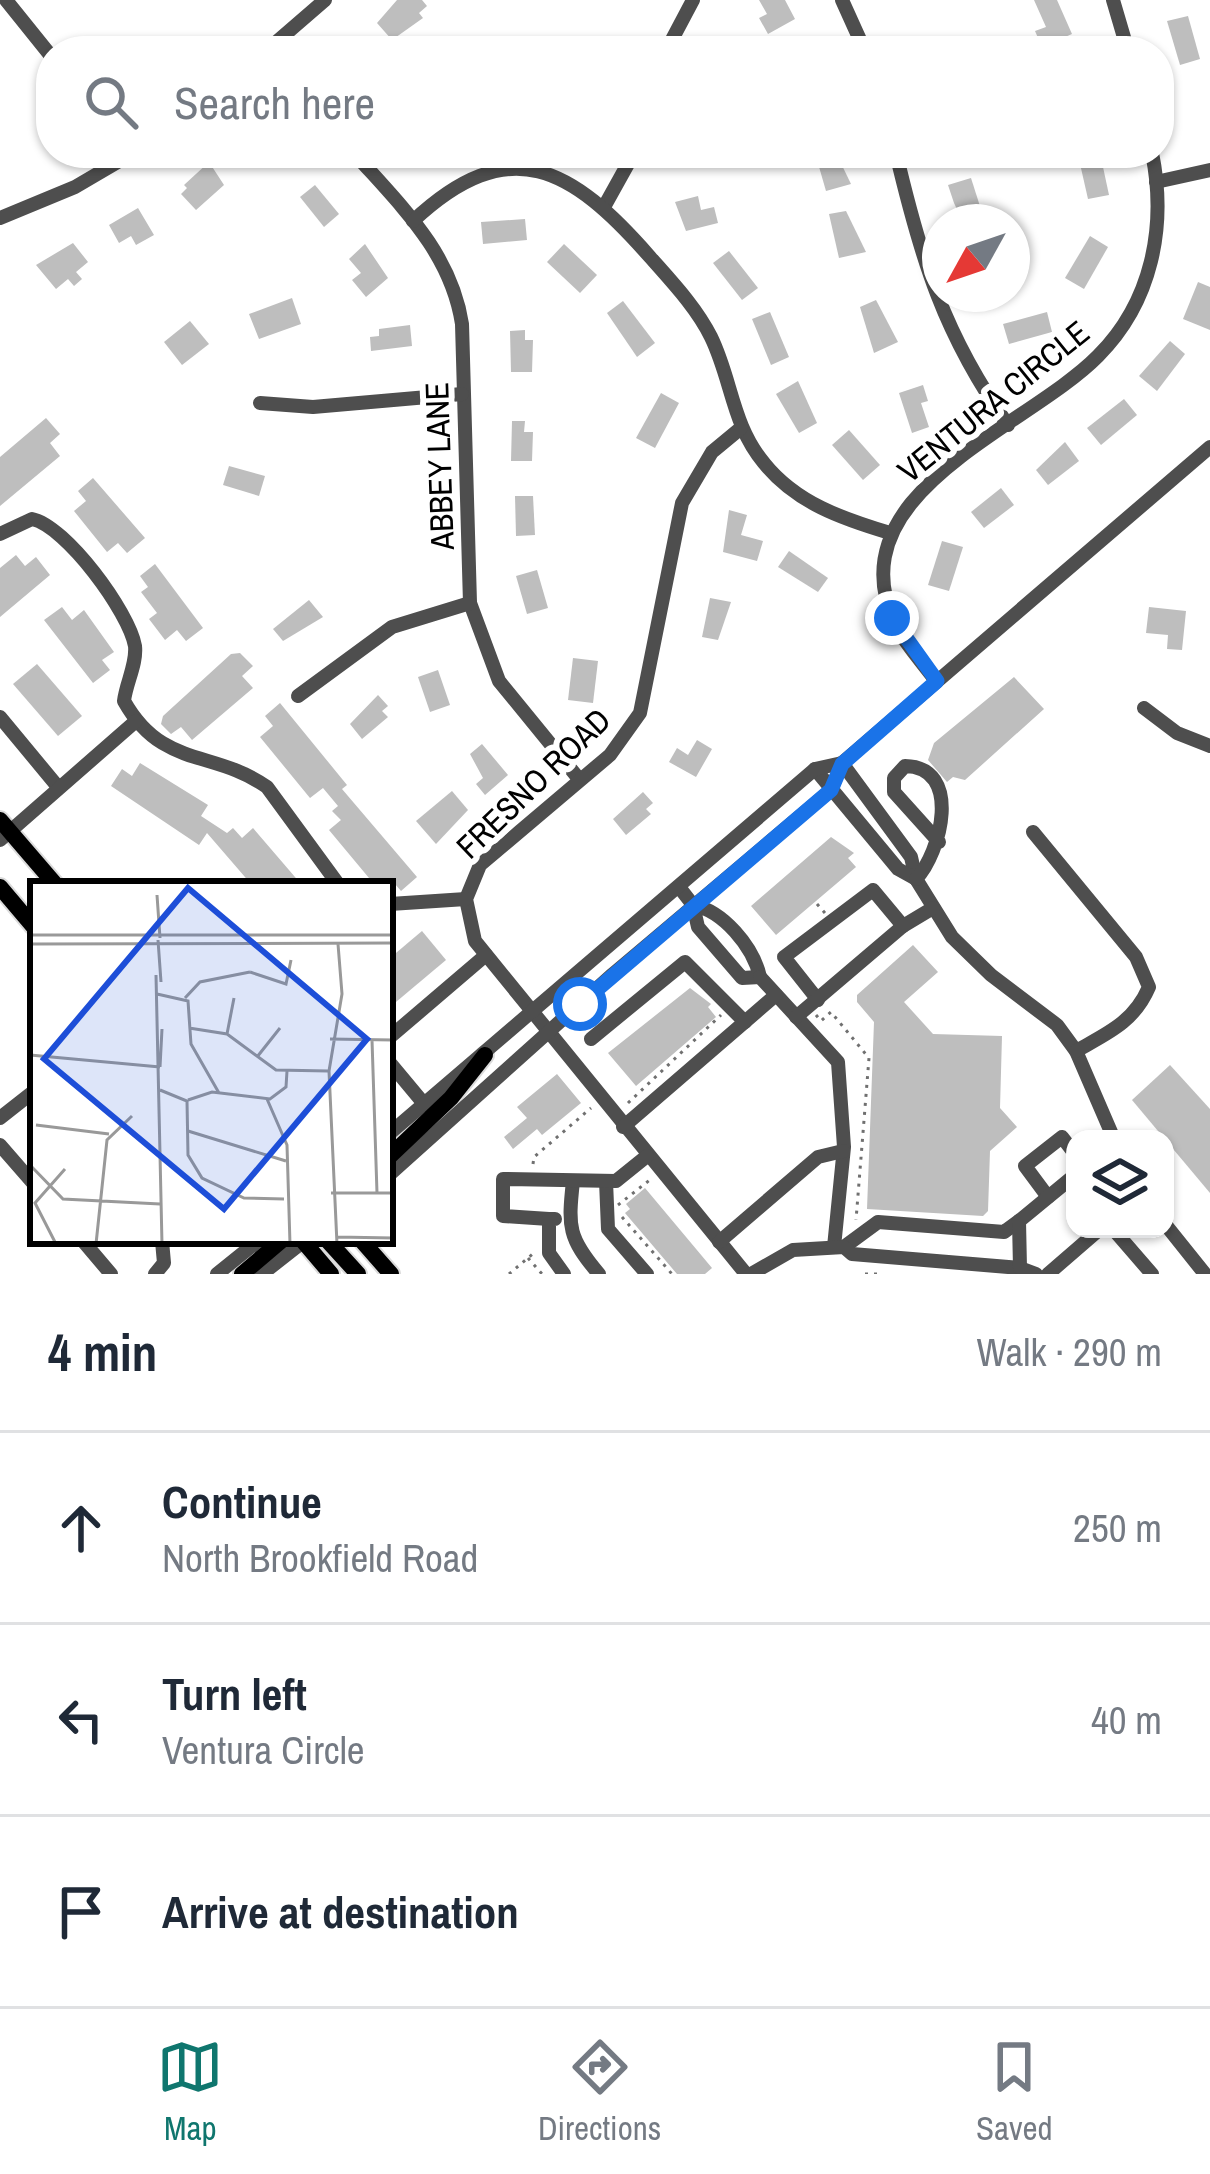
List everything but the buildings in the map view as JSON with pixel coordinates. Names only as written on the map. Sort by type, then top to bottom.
[{"type":"main road","points":[[3,830],[52,881]]},
{"type":"main road","points":[[0,886],[30,922]]},
{"type":"main road","points":[[393,1153],[451,1098],[485,1055]]},
{"type":"main road","points":[[242,1274],[277,1244]]},
{"type":"main road","points":[[306,1244],[331,1274]]},
{"type":"main road","points":[[331,1244],[358,1274]]},
{"type":"main road","points":[[365,1244],[391,1274]]},
{"type":"street","points":[[5,0],[36,38]]},
{"type":"street","points":[[285,36],[325,0]]},
{"type":"street","points":[[674,36],[693,0]]},
{"type":"street","points":[[842,0],[858,36]]},
{"type":"street","points":[[1113,0],[1124,36]]},
{"type":"street","points":[[0,218],[75,188],[108,168]]},
{"type":"street","name":"ABBEY LANE","points":[[367,168],[440,256],[459,306],[470,603],[499,681],[579,779]]},
{"type":"street","points":[[604,206],[626,168]]},
{"type":"street","points":[[900,168],[918,247],[942,316],[972,375],[1008,425]]},
{"type":"street","name":"VENTURA CIRCLE","points":[[937,681],[892,618],[884,565],[890,533],[920,493],[1086,367],[1120,329],[1152,262],[1154,168]]},
{"type":"street","points":[[413,220],[470,176],[502,169],[540,172],[604,206],[706,326],[740,428],[763,463],[793,492],[826,511],[890,533]]},
{"type":"street","points":[[1156,182],[1210,170]]},
{"type":"street","points":[[260,404],[314,406],[462,394]]},
{"type":"street","name":"FRESNO ROAD","points":[[740,428],[712,452],[682,503],[640,713],[610,754],[480,865],[466,899],[467,923],[486,955],[551,1030],[559,1050],[748,1274]]},
{"type":"street","points":[[393,1171],[693,905],[831,790],[842,764],[1210,447]]},
{"type":"street","points":[[0,534],[32,519],[56,527],[132,632],[136,655],[124,701],[136,721],[161,746],[251,776],[267,787],[336,881]]},
{"type":"street","points":[[298,696],[392,627],[470,603]]},
{"type":"street","points":[[1144,708],[1177,733],[1210,746]]},
{"type":"street","points":[[0,717],[58,787]]},
{"type":"street","points":[[3,830],[136,721]]},
{"type":"street","points":[[393,1131],[815,769],[842,764]]},
{"type":"street","points":[[842,764],[911,857],[916,879],[952,937],[1057,1025],[1076,1052],[1110,1130]]},
{"type":"street","points":[[916,879],[933,861],[939,842],[938,789],[920,768],[905,766],[894,778],[894,791],[939,842]]},
{"type":"street","points":[[815,769],[898,869],[916,879]]},
{"type":"street","points":[[1033,832],[1136,957],[1149,987],[1139,1010],[1076,1052]]},
{"type":"street","points":[[679,887],[693,905],[698,927],[742,978],[760,976]]},
{"type":"street","points":[[818,1000],[784,957],[872,890],[903,926]]},
{"type":"street","points":[[393,904],[466,899]]},
{"type":"street","points":[[693,905],[714,910],[756,961],[760,976],[838,1062],[844,1151],[839,1247]]},
{"type":"street","points":[[796,1017],[903,926],[934,908]]},
{"type":"street","points":[[393,1034],[486,955]]},
{"type":"street","points":[[592,1040],[685,962],[745,1022]]},
{"type":"street","points":[[619,1122],[776,995]]},
{"type":"street","points":[[393,1071],[425,1105]]},
{"type":"street","points":[[0,1118],[30,1094]]},
{"type":"street","points":[[1048,1197],[1025,1166],[1062,1137],[1066,1142]]},
{"type":"street","points":[[0,1145],[30,1180]]},
{"type":"street","points":[[719,1242],[818,1157],[844,1151]]},
{"type":"street","points":[[568,1219],[500,1212],[503,1180],[616,1181],[647,1156]]},
{"type":"street","points":[[573,1180],[568,1219],[573,1244],[599,1274]]},
{"type":"street","points":[[606,1181],[608,1228],[647,1274]]},
{"type":"street","points":[[748,1274],[793,1250],[839,1247],[878,1222],[1004,1232],[1066,1182]]},
{"type":"street","points":[[548,1219],[549,1253],[564,1274]]},
{"type":"street","points":[[1019,1220],[1020,1268]]},
{"type":"street","points":[[1174,1235],[1205,1274]]},
{"type":"street","points":[[1048,1274],[1090,1238]]},
{"type":"street","points":[[1121,1238],[1152,1274]]},
{"type":"street","points":[[86,1244],[111,1274]]},
{"type":"street","points":[[155,1274],[164,1263],[162,1244]]},
{"type":"street","points":[[217,1274],[254,1244]]},
{"type":"street","points":[[262,1274],[299,1244]]},
{"type":"street","points":[[839,1247],[852,1254],[1020,1268],[1036,1274]]},
{"type":"path","points":[[619,1122],[730,1006]]},
{"type":"path","points":[[531,1180],[534,1157],[591,1108]]},
{"type":"path","points":[[651,1179],[615,1208],[672,1274]]},
{"type":"path","points":[[528,1258],[542,1274]]},
{"type":"path","points":[[865,1274],[881,1274]]},
{"type":"route","points":[[580,1004],[831,790],[842,764],[937,681],[892,618]]}]
